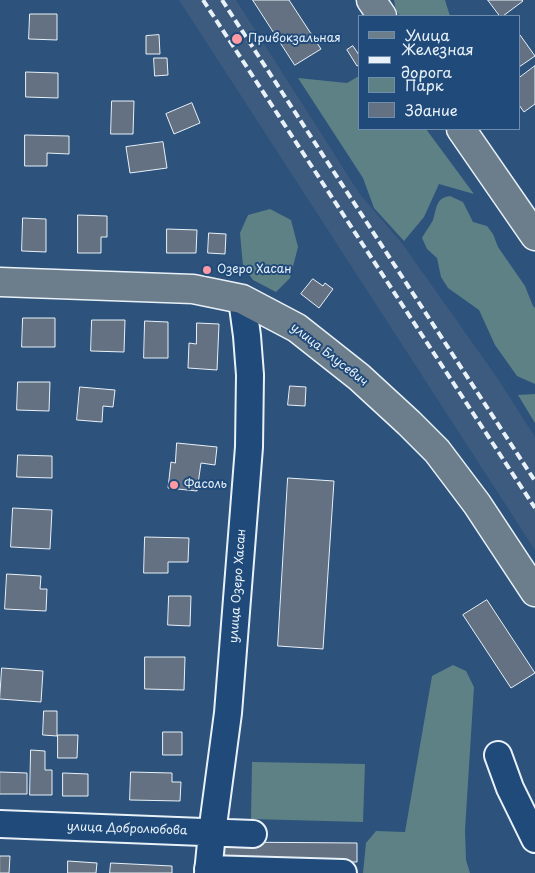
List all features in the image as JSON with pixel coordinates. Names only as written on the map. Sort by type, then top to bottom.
[{"type":"main road","points":[[371,0],[381,15]]},
{"type":"main road","points":[[462,130],[531,222]]},
{"type":"main road","name":"улица Блусевич","points":[[0,282],[193,289],[242,299],[297,328],[359,377],[437,451],[478,504],[535,592]]},
{"type":"street","name":"улица Озеро Хасан","points":[[208,871],[228,713],[249,447],[250,375],[242,299]]},
{"type":"street","points":[[498,755],[510,788],[535,839]]},
{"type":"street","name":"улица Добролюбова","points":[[0,824],[253,834]]},
{"type":"street","points":[[208,871],[344,872]]},
{"type":"shaded area","points":[[179,0],[236,0],[359,193],[404,246],[498,379],[535,437],[535,550]]},
{"type":"green space","points":[[394,0],[445,0],[450,15],[399,15],[396,11]]},
{"type":"green space","points":[[358,77],[358,130],[427,130],[474,194],[439,184],[424,217],[404,241],[374,208],[363,178],[298,78],[347,83]]},
{"type":"green space","points":[[450,196],[463,202],[473,222],[487,226],[493,234],[498,247],[525,286],[535,308],[535,384],[517,376],[495,345],[479,310],[448,288],[441,277],[437,258],[427,249],[422,238],[433,220],[439,202],[445,197]]},
{"type":"green space","points":[[270,209],[291,220],[298,247],[290,278],[276,292],[253,280],[243,266],[240,233],[248,215]]},
{"type":"green space","points":[[535,394],[535,423],[518,395]]},
{"type":"green space","points":[[453,665],[466,671],[474,687],[465,830],[466,860],[470,873],[363,873],[366,843],[376,831],[405,832],[432,676]]},
{"type":"green space","points":[[252,762],[365,764],[363,822],[251,819]]},
{"type":"building","points":[[253,0],[289,0],[321,49],[295,65]]},
{"type":"building","points":[[488,0],[523,1],[504,15],[499,15]]},
{"type":"building","points":[[30,14],[57,14],[57,40],[29,39]]},
{"type":"building","points":[[159,35],[160,54],[146,54],[146,36]]},
{"type":"building","points":[[520,35],[535,56],[520,66]]},
{"type":"building","points":[[353,46],[358,54],[358,66],[357,66],[347,50]]},
{"type":"building","points":[[154,58],[167,58],[168,75],[155,76]]},
{"type":"building","points":[[535,66],[535,104],[524,112],[520,106],[520,77]]},
{"type":"building","points":[[26,72],[58,73],[58,98],[26,97]]},
{"type":"building","points":[[112,101],[134,101],[133,134],[111,134]]},
{"type":"building","points":[[192,103],[200,123],[174,134],[166,114]]},
{"type":"building","points":[[25,135],[69,136],[69,154],[47,153],[47,166],[25,166]]},
{"type":"building","points":[[163,142],[167,168],[130,173],[126,147]]},
{"type":"building","points":[[78,215],[107,216],[107,237],[101,237],[101,253],[78,253]]},
{"type":"building","points":[[23,218],[46,219],[46,252],[22,251]]},
{"type":"building","points":[[167,229],[197,230],[196,253],[167,253]]},
{"type":"building","points":[[209,233],[226,234],[225,254],[208,253]]},
{"type":"building","points":[[313,279],[323,286],[325,283],[333,289],[319,308],[301,294]]},
{"type":"building","points":[[23,318],[55,318],[55,347],[22,347]]},
{"type":"building","points":[[92,320],[125,320],[124,352],[91,351]]},
{"type":"building","points":[[145,321],[168,322],[168,358],[144,358]]},
{"type":"building","points":[[197,323],[219,324],[217,370],[188,368],[189,343],[196,344]]},
{"type":"building","points":[[18,382],[50,382],[49,411],[17,410]]},
{"type":"building","points":[[290,386],[306,387],[305,406],[288,405]]},
{"type":"building","points":[[80,387],[115,390],[113,407],[103,406],[102,422],[77,420]]},
{"type":"building","points":[[177,443],[217,447],[215,465],[201,463],[197,491],[168,488],[171,462],[175,463]]},
{"type":"building","points":[[18,455],[52,456],[52,478],[17,477]]},
{"type":"building","points":[[288,478],[334,481],[323,649],[278,646]]},
{"type":"building","points":[[13,508],[52,510],[50,549],[11,547]]},
{"type":"building","points":[[145,537],[189,538],[188,562],[168,562],[168,573],[144,573]]},
{"type":"building","points":[[7,574],[41,576],[40,589],[47,589],[46,611],[5,609]]},
{"type":"building","points":[[169,596],[191,596],[190,626],[168,625]]},
{"type":"building","points":[[487,600],[535,673],[511,688],[463,615]]},
{"type":"building","points":[[145,657],[185,657],[184,690],[145,689]]},
{"type":"building","points":[[2,668],[43,671],[41,702],[0,699]]},
{"type":"building","points":[[44,711],[57,711],[57,736],[43,735]]},
{"type":"building","points":[[163,732],[182,732],[182,755],[163,755]]},
{"type":"building","points":[[58,735],[78,735],[77,758],[58,758]]},
{"type":"building","points":[[31,750],[45,751],[45,770],[52,770],[52,795],[30,795]]},
{"type":"building","points":[[0,772],[27,773],[27,794],[0,794]]},
{"type":"building","points":[[131,772],[172,773],[172,782],[181,782],[180,801],[130,800]]},
{"type":"building","points":[[63,773],[88,774],[88,796],[63,796]]},
{"type":"building","points":[[225,842],[357,843],[357,862],[225,861]]},
{"type":"building","points":[[0,856],[10,856],[9,873],[0,873]]},
{"type":"building","points":[[68,861],[97,863],[96,873],[68,873]]},
{"type":"building","points":[[111,863],[172,866],[172,873],[110,873]]},
{"type":"railway","points":[[203,0],[535,508]]},
{"type":"railway","points":[[222,0],[535,481]]},
{"type":"place","name":"Привокзальная","points":[[237,39]]},
{"type":"place","name":"Озеро Хасан","points":[[207,270]]},
{"type":"place","name":"Фасоль","points":[[174,485]]}]
